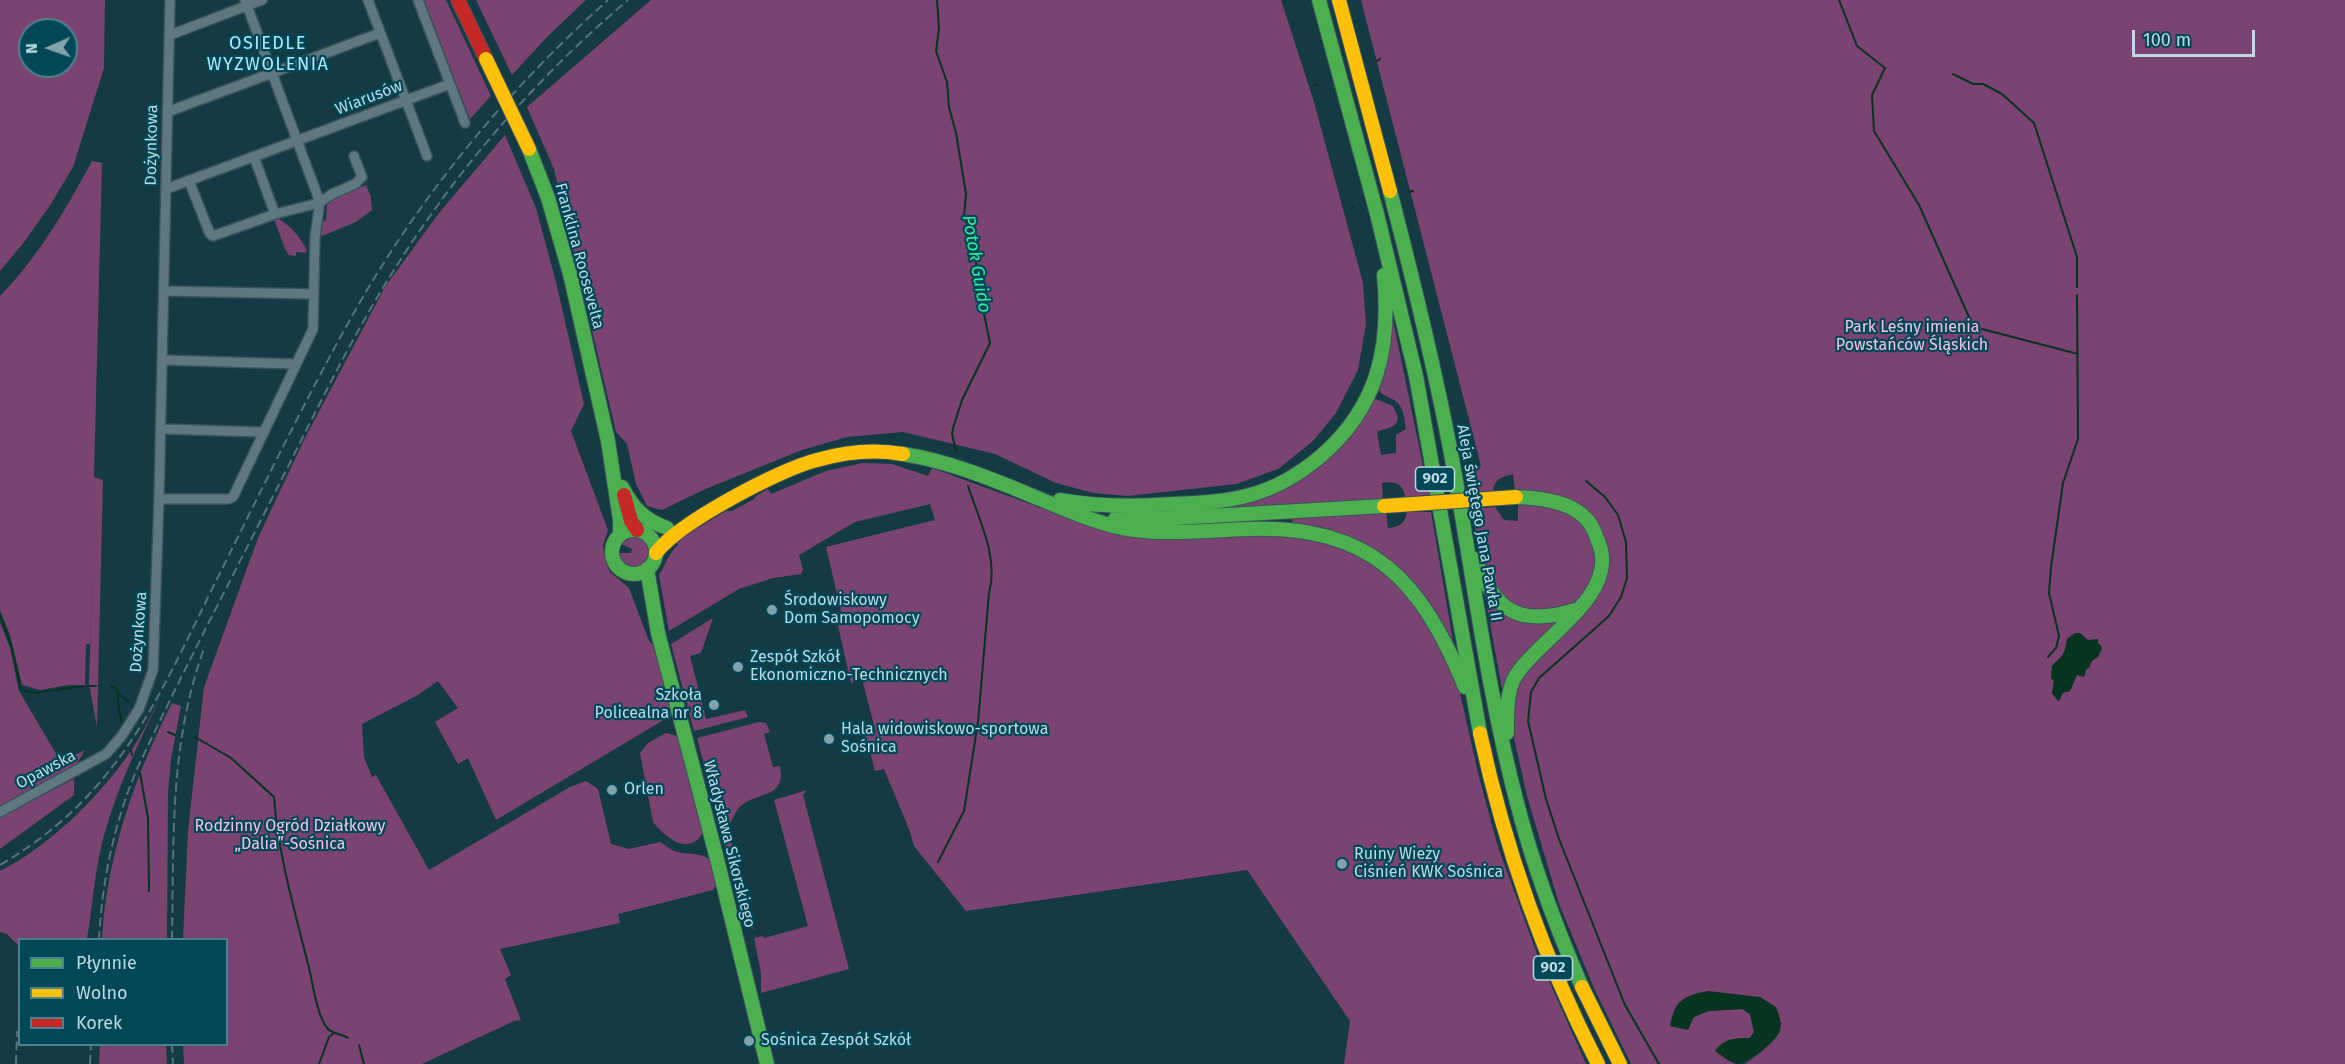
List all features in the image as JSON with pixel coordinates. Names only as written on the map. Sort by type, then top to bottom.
[{"type":"main road","name":"Franklina Roosevelta","points":[[458,0],[529,149],[554,214],[613,465],[616,505],[621,524],[620,535]]},
{"type":"main road","name":"902","points":[[1319,0],[1401,312],[1427,432],[1478,721],[1497,806],[1539,932],[1598,1064]]},
{"type":"main road","name":"Aleja świętego Jana Pawła II","points":[[1339,0],[1413,279],[1446,428],[1506,762],[1535,866],[1567,952],[1620,1064]]},
{"type":"main road","points":[[1032,495],[1110,507],[1202,503],[1251,494],[1291,477],[1326,452],[1355,420],[1366,403],[1379,367],[1386,314],[1378,221]]},
{"type":"main road","points":[[656,553],[663,543],[697,519],[799,466],[829,456],[861,451],[889,451],[921,455],[1032,495],[1064,510],[1118,527],[1153,532],[1293,528],[1335,538],[1364,551],[1403,579],[1434,618],[1450,649],[1478,721]]},
{"type":"main road","name":"Franklina Roosevelta","points":[[613,465],[622,487],[631,521],[643,532]]},
{"type":"main road","points":[[622,487],[634,510],[642,518],[667,528]]},
{"type":"main road","points":[[1090,517],[1166,519],[1516,497],[1545,499],[1567,505],[1583,517],[1594,531],[1600,549],[1600,572],[1591,596],[1524,662],[1515,677],[1508,696],[1506,762]]},
{"type":"main road","points":[[1461,515],[1479,571],[1490,592],[1503,606],[1524,617],[1536,619],[1559,616],[1578,609]]},
{"type":"main road","points":[[643,532],[655,544],[654,561],[647,569],[637,574],[631,573],[619,567],[613,555],[614,544],[620,535],[631,530],[660,533],[667,528],[697,519]]},
{"type":"main road","name":"Władysława Sikorskiego","points":[[647,569],[658,633],[767,1064]]},
{"type":"main road","name":"Władysława Sikorskiego","points":[[631,573],[637,581],[658,633]]},
{"type":"street","name":"Dożynkowa","points":[[106,754],[121,737],[139,709],[155,659],[170,0]]},
{"type":"street","points":[[170,35],[246,3],[262,0]]},
{"type":"street","points":[[368,0],[427,156]]},
{"type":"street","points":[[418,0],[465,123]]},
{"type":"street","points":[[159,499],[228,499],[233,497],[313,329],[315,237],[319,203],[246,3]]},
{"type":"street","points":[[167,112],[380,33]]},
{"type":"street","name":"Wiarusów","points":[[166,189],[450,84]]},
{"type":"street","points":[[189,181],[203,219],[213,236],[275,214],[319,203],[359,181],[362,177],[354,156]]},
{"type":"street","points":[[254,158],[275,214]]},
{"type":"street","points":[[164,291],[314,294]]},
{"type":"street","points":[[162,360],[296,364]]},
{"type":"street","points":[[161,429],[262,432]]},
{"type":"street","name":"Opawska","points":[[0,812],[106,754]]},
{"type":"green space","points":[[0,0],[105,0],[104,68],[73,167],[25,241],[0,271]]},
{"type":"green space","points":[[424,0],[446,0],[491,96],[470,119]]},
{"type":"green space","points":[[476,0],[586,0],[512,75]]},
{"type":"green space","points":[[651,0],[1281,0],[1314,102],[1363,283],[1366,324],[1358,370],[1336,413],[1313,441],[1278,469],[1236,484],[1128,496],[1093,493],[1056,483],[995,454],[903,432],[847,437],[802,450],[703,490],[662,510],[647,506],[636,484],[627,444],[616,432],[554,169],[527,107]]},
{"type":"green space","name":"Park Leśny imienia Powstańców Śląskich","points":[[1361,0],[2345,0],[2345,1064],[1745,1064],[1761,1052],[1782,1023],[1708,991],[1694,1017],[1708,1011],[1742,1009],[1750,1014],[1754,1032],[1750,1038],[1716,1050],[1736,1064],[1631,1064],[1594,988],[1559,904],[1527,796],[1513,733],[1512,708],[1522,675],[1590,607],[1599,527],[1515,492],[1513,474],[1497,481],[1493,491],[1469,492],[1465,470],[1481,466]],"holes":[[[2088,640],[2101,645],[2085,675],[2077,675],[2058,700],[2052,693],[2054,681],[2051,678],[2052,666],[2064,654],[2066,644]]]},
{"type":"green space","name":"Rodzinny Ogród Działkowy „Dalia”-Sośnica","points":[[505,135],[536,208],[556,282],[584,404],[571,431],[608,530],[603,545],[605,559],[610,572],[629,588],[649,641],[653,645],[672,715],[496,820],[468,758],[458,764],[435,722],[458,708],[438,681],[418,695],[362,724],[364,757],[372,777],[376,775],[429,870],[570,787],[586,781],[598,789],[611,844],[629,849],[660,842],[676,851],[704,856],[712,861],[717,884],[713,890],[618,914],[620,923],[500,949],[511,975],[505,979],[521,1020],[514,1021],[422,1064],[184,1064],[183,1046],[228,1046],[228,938],[183,938],[188,831],[204,687],[258,538],[304,440],[385,287],[439,213]]},
{"type":"green space","points":[[92,161],[102,163],[94,477],[103,480],[97,727],[89,684],[93,551],[90,644],[86,644],[85,685],[68,685],[40,690],[22,685],[10,635],[0,610],[0,296],[39,248],[62,214]]},
{"type":"green space","points":[[366,185],[371,197],[372,210],[356,222],[317,238],[318,228],[326,219],[327,205],[334,198]]},
{"type":"green space","points":[[277,218],[295,232],[305,246],[307,251],[305,253],[296,252],[296,256],[289,255],[274,219]]},
{"type":"green space","points":[[1392,315],[1429,495],[1405,497],[1398,484],[1387,482],[1382,483],[1383,501],[1240,509],[1239,502],[1270,492],[1376,399],[1393,406],[1398,418],[1395,425],[1377,432],[1381,455],[1396,453],[1396,435],[1406,429],[1403,412],[1396,402],[1379,391]]},
{"type":"green space","points":[[862,463],[892,464],[928,476],[932,468],[1060,515],[1328,540],[1382,568],[1420,605],[1458,684],[1498,847],[1537,954],[1586,1064],[1344,1064],[1350,1021],[1247,870],[966,911],[914,846],[884,769],[875,771],[866,736],[876,733],[862,679],[851,683],[836,617],[842,615],[826,547],[935,520],[930,504],[855,522],[799,555],[803,570],[801,574],[773,578],[739,589],[669,631],[659,575],[678,545],[676,541],[726,511],[732,511],[754,499],[768,489],[771,494],[826,471]]},
{"type":"green space","points":[[1518,503],[1562,510],[1579,521],[1586,530],[1594,550],[1594,570],[1588,588],[1571,606],[1535,614],[1503,600],[1481,561],[1472,509],[1495,507],[1504,520],[1518,521]]},
{"type":"green space","points":[[1386,511],[1388,528],[1401,524],[1407,512],[1431,512],[1454,647],[1410,580],[1293,524],[1292,517]]},
{"type":"green space","points":[[632,537],[643,539],[650,551],[645,563],[640,566],[633,567],[622,561],[619,553],[631,553],[632,549],[621,544]]},
{"type":"green space","points":[[1485,596],[1491,602],[1560,621],[1503,694]]},
{"type":"green space","points":[[713,618],[701,653],[690,656],[706,719],[745,710],[748,717],[694,731],[671,644]]},
{"type":"green space","points":[[0,622],[10,648],[19,691],[61,762],[85,750],[77,764],[0,807]]},
{"type":"green space","points":[[160,698],[126,772],[106,829],[87,938],[18,938],[18,945],[7,934],[0,932],[0,871],[36,849],[71,820],[116,771],[145,727]]},
{"type":"green space","points":[[172,703],[181,706],[171,759],[168,792],[167,938],[102,938],[116,847],[134,788]]},
{"type":"green space","points":[[759,722],[766,723],[770,732],[764,734],[773,767],[780,766],[779,785],[768,794],[745,803],[722,832],[697,738]]},
{"type":"green space","points":[[666,733],[678,736],[703,828],[701,836],[695,842],[687,844],[672,839],[653,822],[640,753],[648,743]]},
{"type":"green space","points":[[74,779],[74,795],[0,849],[0,817]]},
{"type":"green space","points":[[807,790],[803,795],[849,969],[761,993],[761,973],[754,938],[763,936],[764,938],[808,926],[774,800]]},
{"type":"green space","points":[[731,840],[754,929],[746,926],[725,846],[725,841]]},
{"type":"green space","points":[[100,1046],[166,1046],[167,1064],[99,1064]]},
{"type":"shaded area","points":[[2075,633],[2080,633],[2088,640],[2098,639],[2102,648],[2098,657],[2086,669],[2084,677],[2077,675],[2070,691],[2062,693],[2058,701],[2052,693],[2054,681],[2051,678],[2052,666],[2063,654],[2067,639]]},
{"type":"shaded area","points":[[1708,991],[1760,997],[1776,1007],[1781,1024],[1778,1035],[1754,1056],[1736,1064],[1715,1051],[1726,1041],[1750,1038],[1754,1032],[1750,1014],[1742,1009],[1708,1011],[1694,1017],[1688,1030],[1670,1026],[1675,1010],[1686,997]]},
{"type":"waterway","name":"Potok Guido","points":[[937,0],[939,28],[936,51],[947,82],[949,107],[956,133],[966,194],[964,216],[972,235],[990,343],[962,400],[953,428],[956,451]]},
{"type":"waterway","points":[[1839,0],[1857,46],[1885,68],[1872,95],[1874,131],[1919,205],[1973,326]]},
{"type":"waterway","points":[[1953,74],[1973,84],[1983,84],[2002,94],[2034,123],[2077,257],[2077,287]]},
{"type":"waterway","points":[[1409,192],[1413,191]]},
{"type":"waterway","points":[[2048,657],[2056,648],[2059,636],[2049,593],[2051,567],[2063,483],[2078,439],[2077,295]]},
{"type":"waterway","points":[[1982,329],[2078,354]]},
{"type":"waterway","points":[[1586,481],[1605,497],[1618,515],[1626,542],[1627,578],[1621,597],[1609,616],[1539,678],[1531,692],[1528,721],[1546,799],[1559,839],[1625,1005],[1659,1064]]},
{"type":"waterway","name":"Potok Guido","points":[[938,862],[964,811],[978,722],[991,580],[990,553],[968,486]]},
{"type":"waterway","points":[[0,615],[12,648],[21,690],[35,693],[83,686]]},
{"type":"waterway","points":[[90,686],[96,686]]},
{"type":"waterway","points":[[111,686],[117,689],[123,726]]},
{"type":"waterway","points":[[119,694],[129,702]]},
{"type":"waterway","points":[[168,732],[175,735]]},
{"type":"waterway","points":[[195,737],[231,758],[274,797],[283,861],[318,1009],[328,1029],[348,1038]]},
{"type":"waterway","points":[[131,750],[132,755]]},
{"type":"waterway","points":[[140,773],[148,818],[149,891]]},
{"type":"waterway","points":[[319,1064],[329,1037],[334,1033]]},
{"type":"waterway","points":[[359,1045],[364,1064]]},
{"type":"railway","points":[[0,865],[41,837],[76,808],[106,775],[131,740],[175,664],[317,381],[378,272],[406,229],[467,148],[534,71],[608,0]]},
{"type":"railway","points":[[99,938],[110,853],[137,769],[322,399],[366,317],[407,250],[462,172],[492,135],[557,65],[628,0]]},
{"type":"railway","points":[[172,938],[174,828],[179,755],[193,682],[205,646]]},
{"type":"railway","points":[[16,1064],[17,1031]]},
{"type":"railway","points":[[90,1064],[91,1046]]},
{"type":"railway","points":[[172,1046],[173,1064]]},
{"type":"traffic: fast","points":[[1319,0],[1377,214],[1416,376],[1480,733]]},
{"type":"traffic: fast","points":[[529,149],[548,198],[570,274],[608,441],[620,520],[620,535]]},
{"type":"traffic: fast","points":[[1390,191],[1440,400],[1507,762],[1523,827],[1538,873],[1582,987]]},
{"type":"traffic: fast","points":[[1060,500],[1130,506],[1222,501],[1269,488],[1305,468],[1340,437],[1356,417],[1368,396],[1382,351],[1386,301],[1384,275]]},
{"type":"traffic: fast","points":[[903,454],[967,470],[1098,522],[1122,528],[1170,532],[1292,530],[1328,537],[1360,549],[1387,566],[1410,589],[1430,617],[1448,649],[1465,687]]},
{"type":"traffic: fast","points":[[622,487],[640,512],[667,528]]},
{"type":"traffic: fast","points":[[1507,733],[1509,696],[1516,675],[1585,602],[1596,585],[1602,568],[1601,550],[1595,533],[1582,514],[1562,504],[1516,497]]},
{"type":"traffic: fast","points":[[1115,519],[1158,519],[1384,506]]},
{"type":"traffic: fast","points":[[634,530],[649,537],[656,552],[649,567],[634,574],[619,567],[612,552],[619,537],[634,530]]},
{"type":"traffic: fast","points":[[1475,559],[1491,592],[1512,611],[1539,617],[1575,610]]},
{"type":"traffic: fast","points":[[647,569],[658,633],[767,1064]]},
{"type":"traffic: slow","points":[[1339,0],[1390,191]]},
{"type":"traffic: slow","points":[[486,59],[529,149]]},
{"type":"traffic: slow","points":[[656,553],[685,527],[707,513],[756,485],[800,465],[849,453],[903,454]]},
{"type":"traffic: slow","points":[[1384,506],[1516,497]]},
{"type":"traffic: slow","points":[[1480,733],[1501,819],[1528,903],[1560,984],[1598,1064]]},
{"type":"traffic: slow","points":[[1582,987],[1620,1064]]},
{"type":"traffic: jam","points":[[458,0],[486,59]]},
{"type":"traffic: jam","points":[[624,495],[631,521],[637,530]]},
{"type":"place","name":"Środowiskowy Dom Samopomocy","points":[[772,610]]},
{"type":"place","name":"Zespół Szkół Ekonomiczno-Technicznych","points":[[738,667]]},
{"type":"place","name":"Szkoła Policealna nr 8","points":[[714,705]]},
{"type":"place","name":"Hala widowiskowo-sportowa Sośnica","points":[[829,739]]},
{"type":"place","name":"Orlen","points":[[612,790]]},
{"type":"place","name":"Ruiny Wieży Ciśnień KWK Sośnica","points":[[1342,864]]},
{"type":"place","name":"Sośnica Zespół Szkół","points":[[749,1041]]},
{"type":"district","name":"OSIEDLE WYZWOLENIA","points":[[268,54]]}]
